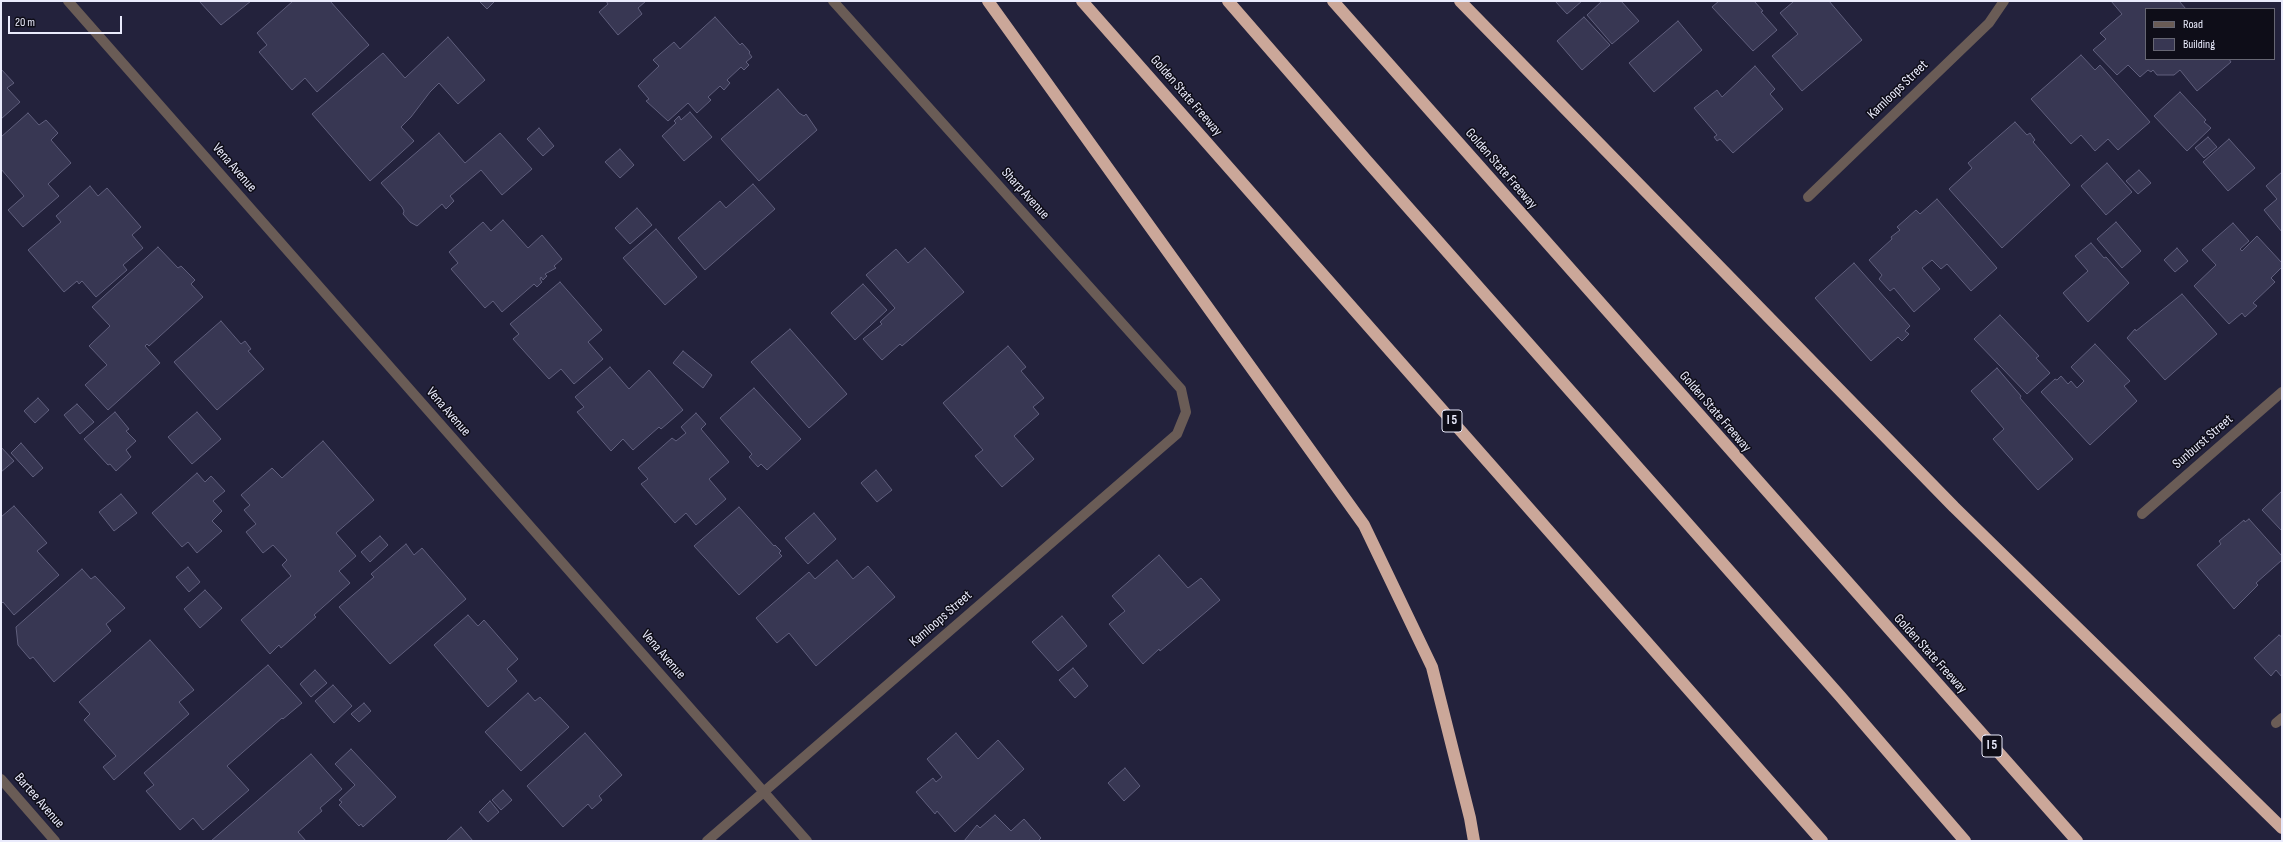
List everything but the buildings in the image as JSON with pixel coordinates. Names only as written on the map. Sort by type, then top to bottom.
[{"type":"highway","points":[[988,1],[1364,525],[1432,667],[1470,818],[1474,841]]},
{"type":"highway","name":"Golden State Freeway","points":[[1082,1],[1822,841]]},
{"type":"highway","points":[[1228,1],[1367,161],[1840,696],[1965,841]]},
{"type":"highway","name":"Golden State Freeway","points":[[1333,1],[2077,841]]},
{"type":"highway","points":[[1460,1],[1954,507],[2282,828]]},
{"type":"street","name":"Vena Avenue","points":[[68,1],[808,841]]},
{"type":"street","name":"Sharp Avenue","points":[[834,1],[1181,389],[1186,412]]},
{"type":"street","name":"Kamloops Street","points":[[1808,197],[1989,23],[2004,1]]},
{"type":"street","name":"Sunburst Street","points":[[2142,514],[2282,392]]},
{"type":"street","name":"Kamloops Street","points":[[707,841],[764,790],[1177,434],[1186,412]]},
{"type":"street","name":"Bartee Avenue","points":[[1,778],[55,841]]}]
